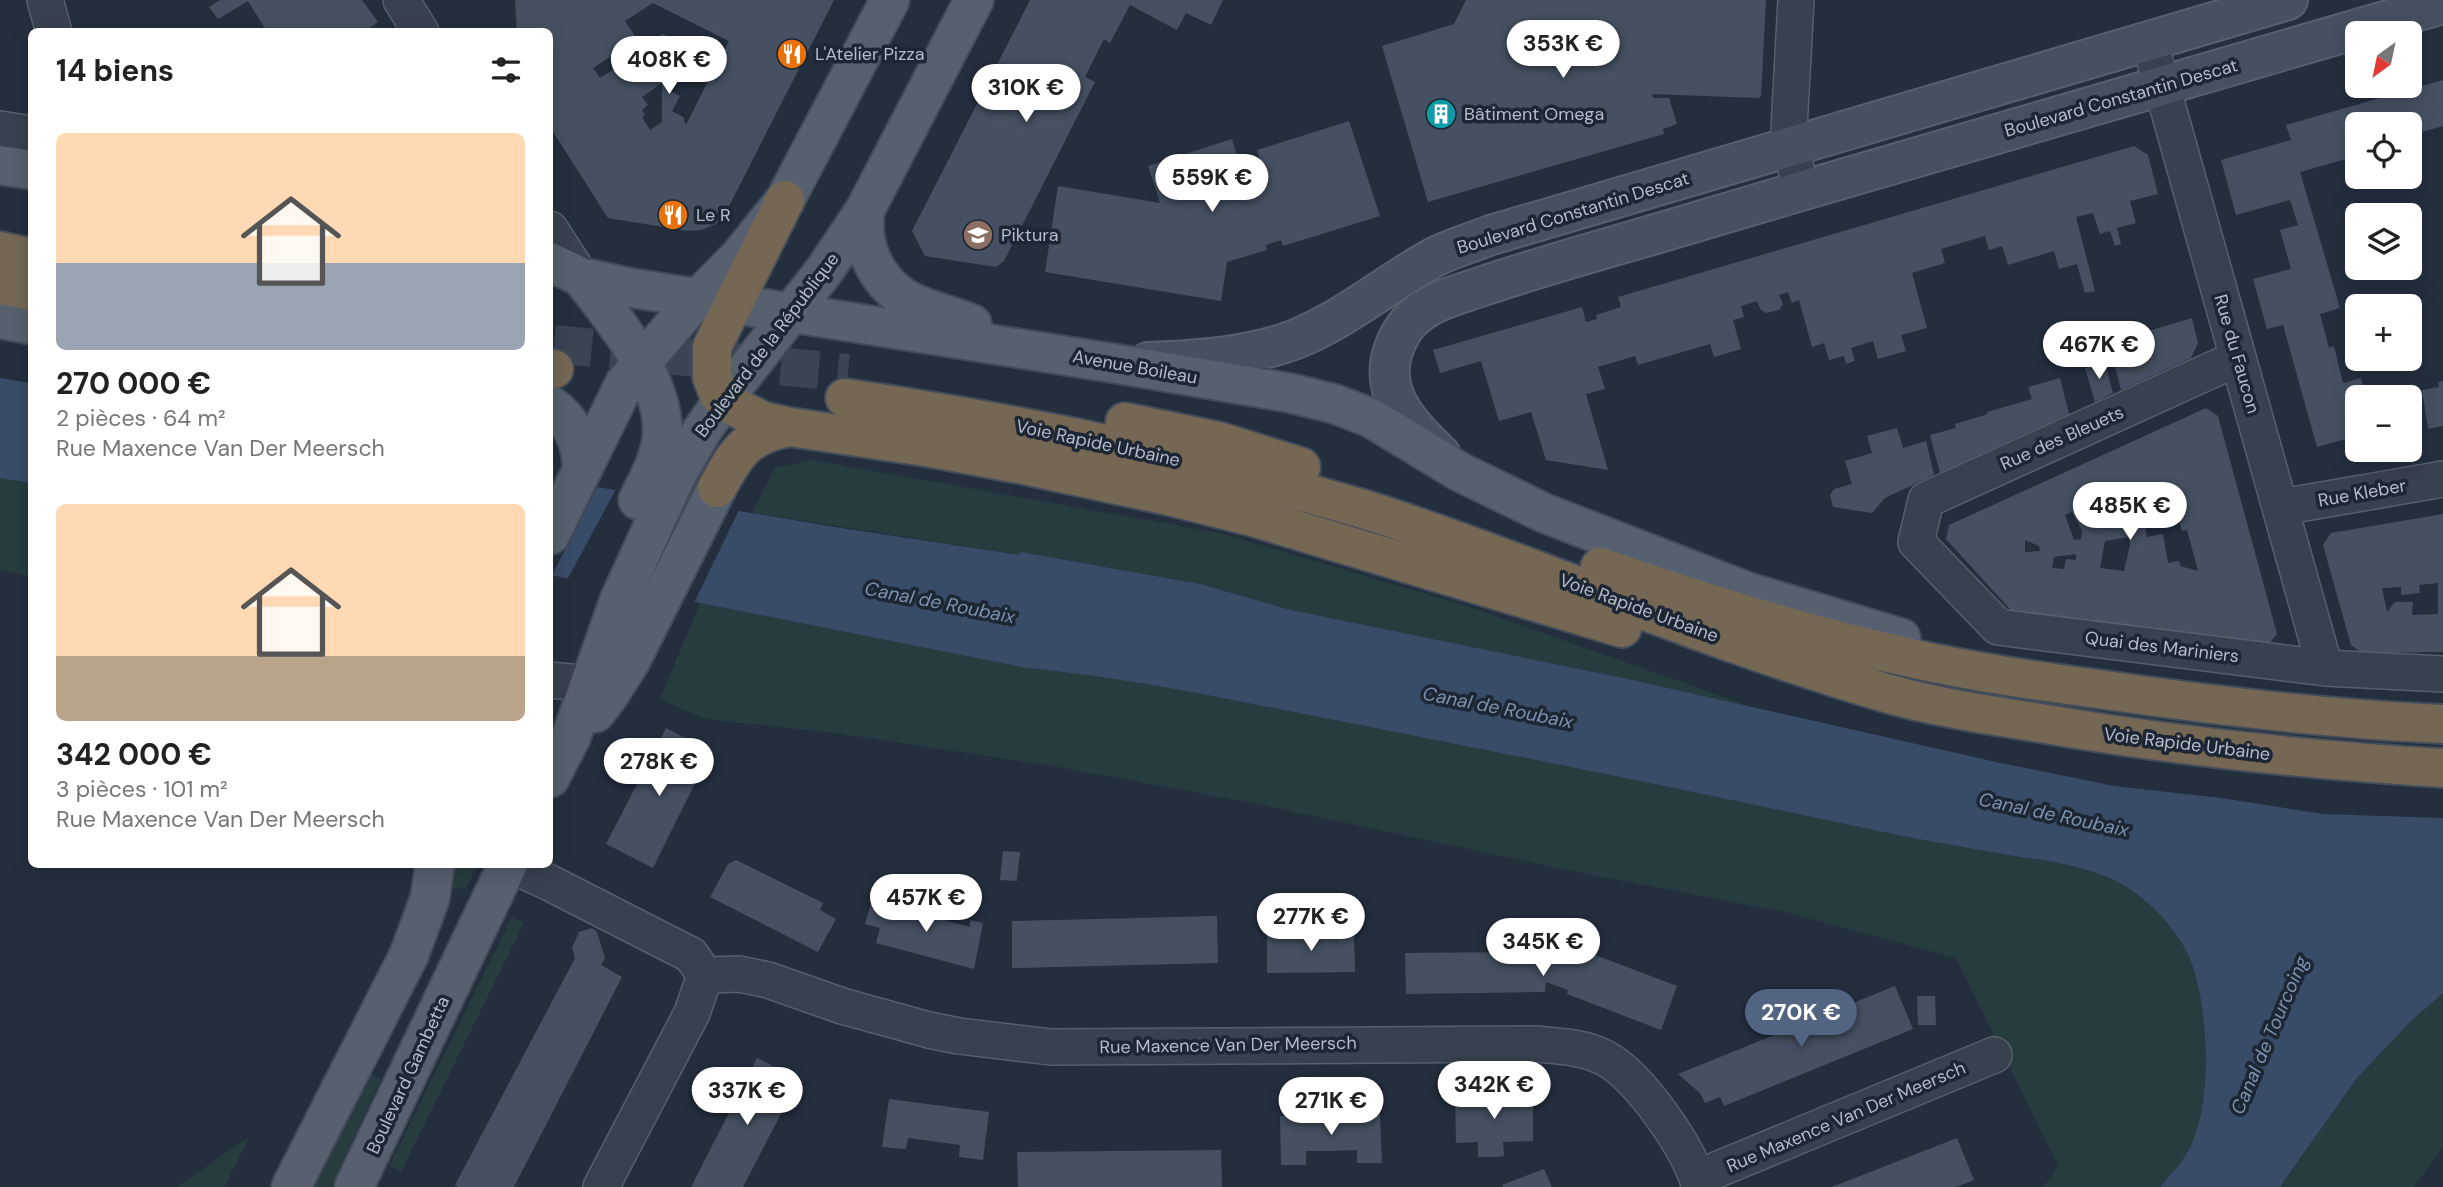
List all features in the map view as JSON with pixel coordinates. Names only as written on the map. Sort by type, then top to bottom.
[{"type":"highway","points":[[785,201],[715,300],[714,340],[710,354],[715,388],[723,400],[763,421],[932,448],[1169,496],[1254,517],[1637,633],[1889,694]]},
{"type":"highway","points":[[0,251],[28,257]]},
{"type":"highway","points":[[0,285],[28,291]]},
{"type":"highway","name":"Voie Rapide Urbaine","points":[[2443,724],[2322,716],[2173,699],[1962,669],[1903,657],[1718,607],[1442,512],[1218,441],[1008,398],[846,386],[934,411],[1105,443],[1364,510],[1441,535],[1748,648],[1889,694],[2161,743],[2317,760],[2443,768]]},
{"type":"highway","points":[[717,488],[745,445],[762,434],[790,427]]},
{"type":"main road","points":[[785,201],[890,0]]},
{"type":"main road","name":"Boulevard de la République","points":[[665,472],[701,432],[793,312],[865,210],[974,0]]},
{"type":"main road","points":[[0,165],[28,169]]},
{"type":"main road","points":[[865,210],[863,230],[867,250],[877,272],[895,293],[928,308],[1074,357]]},
{"type":"main road","points":[[565,269],[625,333],[641,362],[660,405],[665,472],[622,533],[614,558],[619,638],[609,695],[572,737]]},
{"type":"main road","name":"Avenue Boileau","points":[[565,269],[632,288],[1118,364],[1290,393],[1335,404],[1371,418],[1460,472],[1569,524],[1748,592],[1869,630],[1965,656],[2173,699]]},
{"type":"main road","points":[[553,529],[614,404],[641,362],[715,300]]},
{"type":"main road","points":[[0,319],[28,324]]},
{"type":"main road","points":[[553,374],[563,416],[575,434],[581,450],[583,467]]},
{"type":"main road","points":[[553,772],[572,737],[591,684],[717,488]]},
{"type":"main road","points":[[291,1187],[396,980],[422,922],[430,898],[434,868]]},
{"type":"main road","name":"Boulevard Gambetta","points":[[354,1187],[506,868]]},
{"type":"street","points":[[45,0],[53,28]]},
{"type":"street","points":[[401,0],[418,28]]},
{"type":"street","points":[[1796,0],[1790,112],[1792,147],[1800,191]]},
{"type":"street","name":"Boulevard Constantin Descat","points":[[1118,364],[1227,355],[1296,339],[1334,321],[1434,257],[1491,235],[2288,0]]},
{"type":"street","name":"Boulevard Constantin Descat","points":[[1460,472],[1402,413],[1388,375],[1391,355],[1400,334],[1412,318],[1444,300],[1505,279],[1800,191],[2443,4]]},
{"type":"street","name":"Rue du Faucon","points":[[2149,40],[2325,668]]},
{"type":"street","points":[[0,130],[28,134]]},
{"type":"street","points":[[553,237],[565,269]]},
{"type":"street","name":"Boulevard Constantin Descat","points":[[1434,257],[1444,300]]},
{"type":"street","name":"Rue des Bleuets","points":[[1916,542],[1926,500],[2238,358]]},
{"type":"street","name":"Rue Kleber","points":[[2282,507],[2443,479]]},
{"type":"street","name":"Quai des Mariniers","points":[[1916,542],[1998,627],[2325,668],[2443,674]]},
{"type":"street","points":[[553,680],[591,684]]},
{"type":"street","points":[[517,868],[691,955],[705,975],[692,1013],[601,1187]]},
{"type":"street","name":"Rue Maxence Van Der Meersch","points":[[705,975],[738,974],[768,979],[867,1014],[939,1032],[1051,1046],[1536,1044],[1584,1051],[1621,1068],[1638,1085],[1681,1145],[1699,1183],[1994,1055]]},
{"type":"green space","points":[[812,460],[1220,533],[1464,605],[1752,707],[1291,610],[1200,584],[1021,553],[752,513],[775,468]]},
{"type":"green space","points":[[0,478],[28,483],[28,576],[0,570]]},
{"type":"green space","points":[[700,603],[1027,668],[1147,684],[1226,699],[1894,834],[2054,862],[2100,874],[2128,888],[2155,910],[2172,929],[2190,959],[2201,1003],[2206,1057],[2202,1110],[2196,1134],[2187,1153],[2160,1187],[2043,1187],[2058,1166],[1956,958],[1789,913],[1567,870],[1257,804],[1053,766],[835,733],[705,719],[660,699]]},
{"type":"green space","points":[[452,868],[476,868],[466,889],[450,888]]},
{"type":"green space","points":[[512,917],[524,923],[401,1172],[389,1166]]},
{"type":"green space","points":[[2443,993],[2443,1147],[2414,1187],[2281,1187],[2357,1078],[2413,1019]]},
{"type":"green space","points":[[370,1074],[381,1079],[331,1187],[311,1187]]},
{"type":"green space","points":[[250,1136],[224,1187],[177,1187]]},
{"type":"water","points":[[0,378],[28,383],[28,483],[0,478]]},
{"type":"water","points":[[553,480],[828,526],[1020,555],[1020,552],[1200,584],[1291,610],[1628,679],[2114,786],[2221,798],[2323,814],[2443,818],[2443,993],[2413,1019],[2357,1078],[2280,1187],[2160,1187],[2187,1153],[2196,1134],[2202,1110],[2206,1057],[2201,1003],[2190,959],[2164,919],[2128,888],[2100,874],[2054,862],[1894,834],[1226,699],[1147,684],[1027,668],[553,576]]},
{"type":"pier","points":[[553,476],[599,484],[553,573]]},
{"type":"pier","points":[[617,487],[740,508],[693,605],[566,582]]},
{"type":"building","points":[[220,0],[362,0],[378,22],[370,28],[265,28],[248,1],[218,19],[209,7]]},
{"type":"building","points":[[515,0],[834,0],[725,214],[716,224],[701,230],[688,231],[608,218],[553,132],[553,28],[517,28]],"holes":[[[653,3],[729,41],[718,61],[716,52],[686,36],[674,39],[661,33],[662,47],[712,73],[686,125],[683,117],[672,111],[680,96],[670,91],[679,74],[661,65],[662,68],[643,80],[629,60],[600,78],[593,68],[627,46],[625,43],[635,36],[625,21]],[[662,83],[662,122],[650,130],[642,117],[645,115],[642,110],[648,105],[642,97]]]},
{"type":"building","points":[[1030,0],[1223,0],[1211,25],[1186,13],[1177,30],[1130,5],[1110,43],[1104,39],[1085,77],[1095,82],[1004,261],[996,267],[925,256],[912,231]]},
{"type":"building","points":[[1466,0],[1766,0],[1761,96],[1652,94],[1653,98],[1669,98],[1677,124],[1663,129],[1664,134],[1428,202],[1382,46],[1454,24]]},
{"type":"building","points":[[2443,80],[2443,126],[2422,132],[2422,112],[2345,112],[2345,159],[2300,172],[2340,308],[2320,314],[2329,348],[2334,346],[2343,383],[2361,378],[2363,385],[2345,385],[2345,439],[2317,447],[2283,325],[2267,329],[2253,279],[2291,269],[2280,230],[2298,225],[2290,200],[2236,215],[2221,160],[2291,140],[2286,125],[2380,98],[2422,98],[2422,86]]},
{"type":"building","points":[[1349,121],[1380,216],[1283,246],[1281,240],[1266,245],[1267,250],[1227,262],[1221,301],[1045,272],[1058,186],[1160,203],[1148,166],[1232,139],[1240,164],[1260,159],[1257,150]]},
{"type":"building","points":[[2134,146],[2148,155],[2158,194],[2130,201],[2136,223],[2117,228],[2121,244],[2115,246],[2110,231],[2100,234],[2093,213],[2076,217],[2095,291],[2085,293],[2077,264],[2059,269],[2054,251],[2008,265],[2002,246],[1989,250],[1985,236],[1941,249],[1945,263],[1912,273],[1927,328],[1901,335],[1906,351],[1878,359],[1873,341],[1851,348],[1855,361],[1846,364],[1844,356],[1829,360],[1824,343],[1812,347],[1799,300],[1792,303],[1788,292],[1779,295],[1783,304],[1779,310],[1766,313],[1760,309],[1757,301],[1741,306],[1744,317],[1733,320],[1741,349],[1714,357],[1710,344],[1638,365],[1635,356],[1598,367],[1605,389],[1586,394],[1608,470],[1546,460],[1531,412],[1499,421],[1481,361],[1440,373],[1433,350],[1582,307],[1586,322],[1597,319],[1596,315],[1621,307],[1618,297]]},
{"type":"building","points":[[2192,318],[2198,343],[2191,358],[2121,390],[2113,359],[2147,344],[2145,332]]},
{"type":"building","points":[[2105,363],[2113,393],[2095,402],[2085,368]]},
{"type":"building","points":[[2060,378],[2069,414],[1940,473],[1930,435],[1956,428],[1955,424],[1988,414],[1987,412],[2032,399],[2028,387]]},
{"type":"building","points":[[2443,381],[2443,426],[2428,429],[2422,390],[2439,387],[2438,382]]},
{"type":"building","points":[[2206,408],[2218,416],[2277,634],[2268,645],[2018,618],[1946,539],[1949,525]],"holes":[[[2175,486],[2181,509],[2176,510],[2182,531],[2187,530],[2198,571],[2180,566],[2179,561],[2168,563],[2163,534],[2147,537],[2144,518],[2151,516],[2147,500]],[[2072,512],[2082,531],[2081,539],[2074,540],[2065,515]],[[2129,537],[2130,545],[2124,571],[2100,568],[2105,541]],[[2025,540],[2039,546],[2040,551],[2025,552]],[[2076,554],[2076,560],[2066,559],[2064,569],[2052,568],[2054,557]]]},
{"type":"building","points":[[1897,428],[1903,448],[1926,441],[1934,475],[1885,498],[1872,513],[1833,507],[1830,495],[1834,489],[1852,484],[1845,461],[1872,453],[1867,436]]},
{"type":"building","points":[[2443,514],[2443,652],[2362,653],[2351,645],[2323,545],[2331,533]],"holes":[[[2438,583],[2438,614],[2412,615],[2413,602],[2395,602],[2387,612],[2382,588],[2401,587],[2401,595],[2420,593],[2419,585]]]},
{"type":"building","points":[[666,728],[711,751],[653,868],[606,844]]},
{"type":"building","points":[[1003,851],[1020,852],[1017,881],[1000,880]]},
{"type":"building","points":[[736,860],[823,903],[820,910],[836,919],[818,952],[710,897],[728,864]]},
{"type":"building","points":[[872,900],[970,927],[970,920],[983,923],[974,969],[876,943],[880,928],[865,924]]},
{"type":"building","points":[[1217,916],[1218,963],[1012,968],[1012,921]]},
{"type":"building","points":[[592,928],[597,932],[605,958],[601,965],[622,977],[514,1187],[458,1187],[455,1185],[575,958],[572,948],[579,932]]},
{"type":"building","points":[[1354,932],[1355,972],[1267,973],[1267,934]]},
{"type":"building","points":[[1519,939],[1551,939],[1550,946],[1580,957],[1582,950],[1677,986],[1661,1030],[1567,994],[1568,990],[1546,982],[1545,992],[1406,994],[1405,953],[1519,952]]},
{"type":"building","points":[[1895,986],[1913,1029],[1724,1106],[1720,1097],[1705,1103],[1700,1093],[1678,1074]]},
{"type":"building","points":[[1917,996],[1935,996],[1936,1025],[1918,1025]]},
{"type":"building","points":[[757,1058],[799,1079],[743,1187],[691,1187]]},
{"type":"building","points":[[1533,1094],[1533,1141],[1503,1142],[1504,1156],[1495,1157],[1478,1157],[1478,1142],[1456,1143],[1455,1095]]},
{"type":"building","points":[[889,1099],[989,1112],[983,1160],[959,1157],[960,1145],[908,1138],[906,1149],[882,1147]]},
{"type":"building","points":[[1380,1114],[1382,1163],[1357,1163],[1357,1150],[1306,1151],[1306,1165],[1281,1165],[1280,1116]]},
{"type":"building","points":[[1957,1138],[1974,1180],[1956,1187],[1832,1187]]},
{"type":"building","points":[[1221,1150],[1222,1187],[1018,1187],[1017,1152]]},
{"type":"building","points":[[1544,1169],[1552,1187],[1502,1185]]},
{"type":"tunnel","points":[[554,344],[848,373]]},
{"type":"place","name":"L'Atelier Pizza","points":[[792,54]]},
{"type":"place","name":"Bâtiment Omega","points":[[1441,114]]},
{"type":"place","name":"Le R","points":[[673,215]]},
{"type":"place","name":"Piktura","points":[[978,235]]},
{"type":"water label","name":"Canal de Roubaix","points":[[940,602]]},
{"type":"water label","name":"Canal de Roubaix","points":[[1498,707]]},
{"type":"water label","name":"Canal de Roubaix","points":[[2054,814]]},
{"type":"water label","name":"Canal de Tourcoing","points":[[2269,1035]]}]
